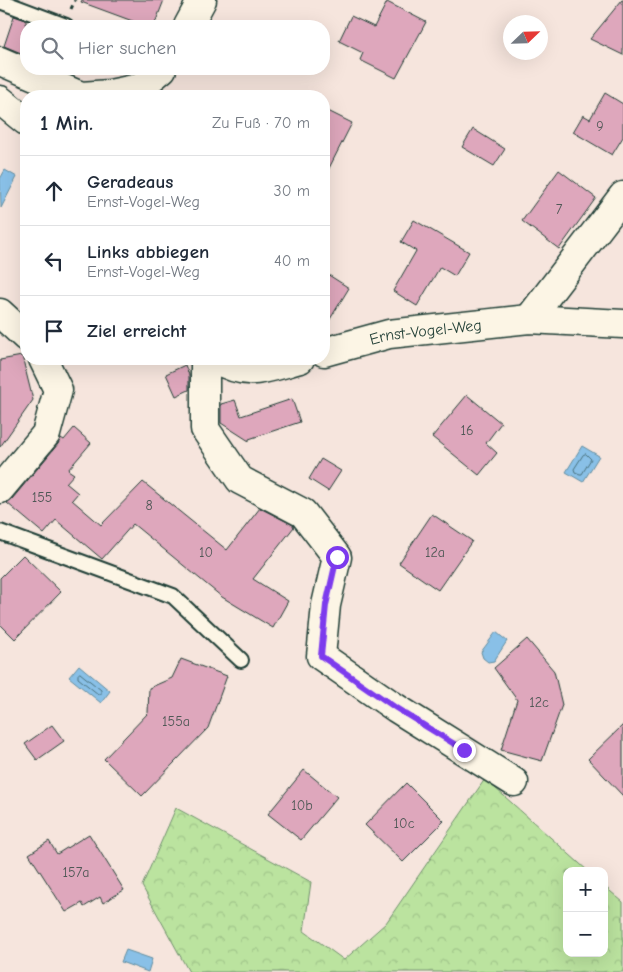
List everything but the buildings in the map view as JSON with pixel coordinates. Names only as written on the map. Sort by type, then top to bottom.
[{"type":"street","points":[[191,20],[202,0]]},
{"type":"street","points":[[0,61],[20,70]]},
{"type":"street","points":[[32,75],[67,90]]},
{"type":"street","points":[[129,90],[139,88],[155,75]]},
{"type":"street","points":[[0,100],[20,117]]},
{"type":"street","points":[[529,319],[623,196]]},
{"type":"street","points":[[0,313],[20,331]]},
{"type":"street","name":"Ernst-Vogel-Weg","points":[[330,350],[389,334],[529,319],[623,324]]},
{"type":"street","points":[[0,488],[46,434],[58,390],[46,365]]},
{"type":"street","points":[[205,365],[205,429],[240,480],[303,513],[337,557],[326,605],[321,656],[396,708],[514,782]]},
{"type":"street","points":[[226,365],[252,372],[278,365]]},
{"type":"lane","points":[[0,1],[50,20]]},
{"type":"lane","points":[[0,532],[173,596],[241,660]]},
{"type":"green space","points":[[485,779],[584,867],[563,867],[563,957],[608,957],[608,889],[623,902],[623,972],[189,972],[142,886],[176,808],[311,882],[304,931],[344,960],[386,923]]},
{"type":"water","points":[[5,170],[17,177],[1,208],[0,179]]},
{"type":"water","points":[[582,446],[599,456],[583,482],[566,472]]},
{"type":"water","points":[[496,632],[507,641],[494,661],[488,662],[483,658],[481,652]]},
{"type":"water","points":[[79,665],[110,691],[101,703],[69,677]]},
{"type":"water","points":[[126,950],[152,959],[148,972],[121,962]]},
{"type":"route","points":[[337,557],[326,605],[321,656],[396,708],[464,750]]}]
